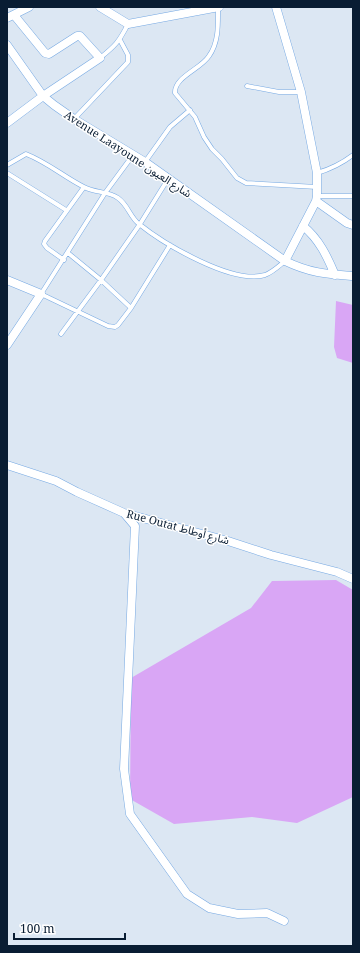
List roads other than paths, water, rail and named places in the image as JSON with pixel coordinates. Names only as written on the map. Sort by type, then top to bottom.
[{"type":"street","points":[[7,123],[43,96],[100,58],[80,36],[77,36],[49,54],[45,53],[11,17],[28,8],[35,7]]},
{"type":"street","points":[[100,7],[128,24],[218,7]]},
{"type":"street","points":[[276,7],[301,92],[317,173],[318,187],[317,199],[285,260]]},
{"type":"street","name":"Avenue Laayoune شارع العيون","points":[[7,45],[43,96],[74,119],[145,162],[285,260],[300,268],[321,274],[353,276]]},
{"type":"street","points":[[317,199],[347,223],[353,225]]},
{"type":"street","points":[[303,226],[311,232],[321,246],[335,275]]},
{"type":"street","points":[[7,280],[41,294],[7,345]]},
{"type":"street","name":"Rue Outat شارع أوطاط","points":[[7,465],[56,481],[124,513],[228,541],[271,555],[337,572],[353,579]]},
{"type":"street","points":[[124,513],[135,526],[124,769],[130,814],[187,894],[208,908],[238,914],[267,913],[284,921]]},
{"type":"lane","points":[[218,7],[218,30],[215,43],[209,56],[200,66],[182,78],[174,89],[175,93],[195,117],[207,142],[240,180],[246,183],[318,187]]},
{"type":"lane","points":[[100,58],[120,40],[128,24]]},
{"type":"lane","points":[[74,119],[128,62],[128,55],[120,40]]},
{"type":"lane","points":[[247,86],[279,92],[301,92]]},
{"type":"lane","points":[[145,162],[170,127],[190,110]]},
{"type":"lane","points":[[7,165],[26,154],[84,188],[95,192],[105,193],[119,199],[126,205],[133,217],[140,224],[170,245],[194,259],[244,276],[254,277],[266,274],[285,260]]},
{"type":"lane","points":[[133,155],[105,193],[64,260],[41,294],[108,326],[115,327],[131,308],[170,245]]},
{"type":"lane","points":[[317,173],[340,164],[353,155]]},
{"type":"lane","points":[[7,173],[66,210]]},
{"type":"lane","points":[[61,334],[79,312],[140,224],[168,179]]},
{"type":"lane","points":[[64,260],[47,248],[44,244],[66,210],[84,188]]},
{"type":"lane","points":[[317,199],[353,196]]},
{"type":"lane","points":[[68,253],[101,280],[131,308]]}]
